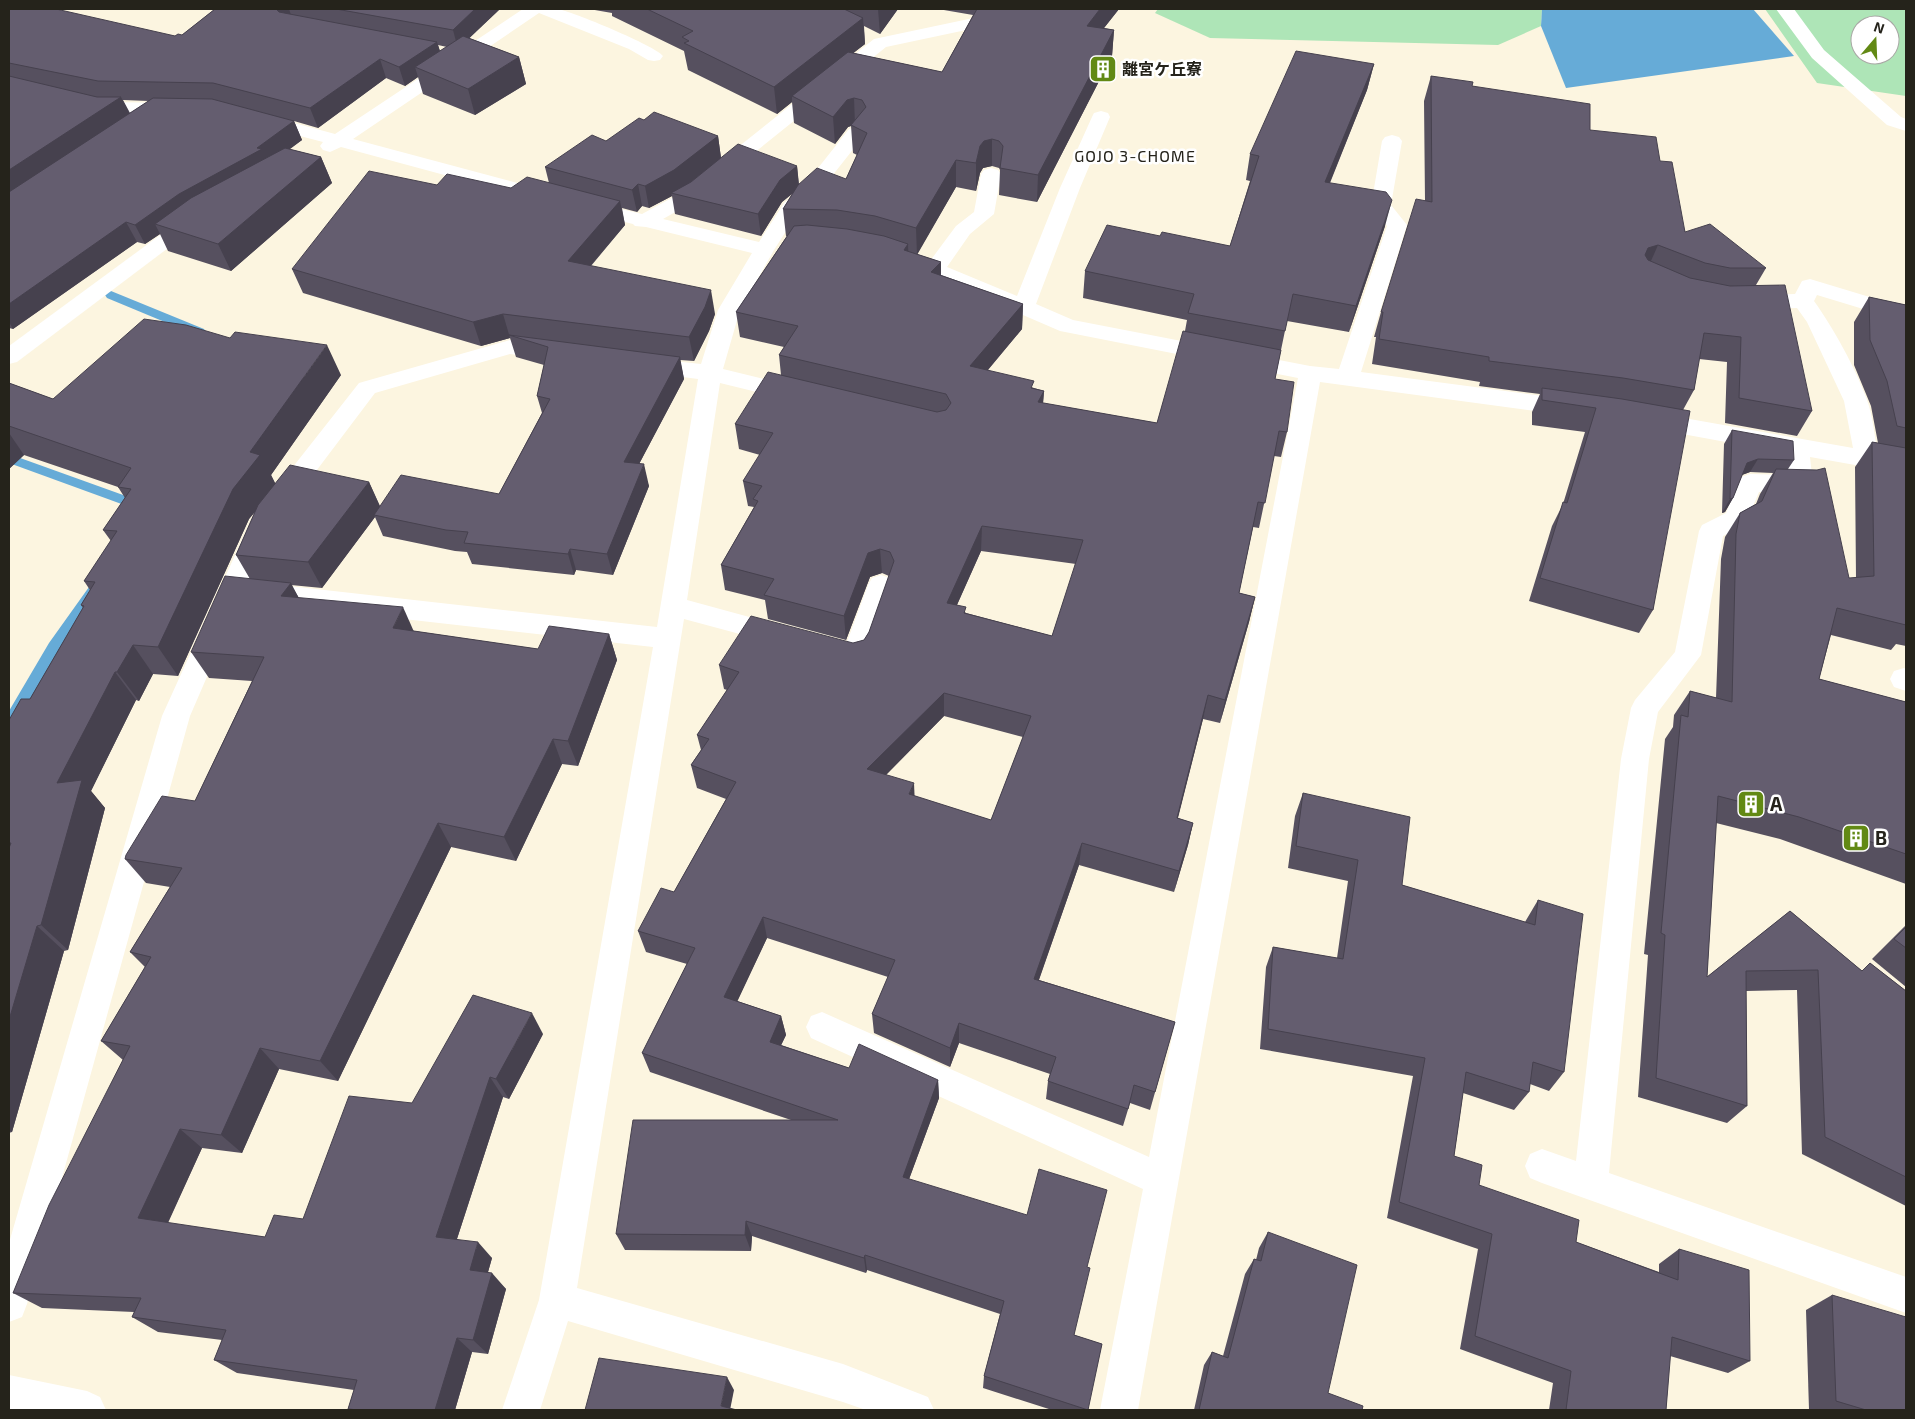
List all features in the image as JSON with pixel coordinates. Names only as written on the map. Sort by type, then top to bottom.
[{"type":"street","points":[[310,157],[339,140],[534,9]]},
{"type":"street","points":[[544,9],[635,45],[654,56]]},
{"type":"street","points":[[642,222],[686,198],[880,43],[1022,13],[1025,9]]},
{"type":"street","points":[[1785,9],[1818,54],[1894,121],[1906,125]]},
{"type":"street","points":[[863,35],[880,43]]},
{"type":"street","points":[[434,52],[463,57]]},
{"type":"street","points":[[72,100],[107,108],[194,110]]},
{"type":"street","points":[[133,126],[158,109]]},
{"type":"street","points":[[239,115],[642,222],[765,248],[792,243]]},
{"type":"street","points":[[1024,306],[1070,188],[1101,117]]},
{"type":"street","points":[[521,1410],[557,1300],[674,606],[710,373],[729,310],[765,248],[791,207],[810,191],[856,133]]},
{"type":"street","points":[[1348,378],[1398,225],[1382,206],[1392,140]]},
{"type":"street","points":[[935,270],[963,230],[984,214],[991,174]]},
{"type":"street","points":[[9,357],[212,208]]},
{"type":"street","points":[[883,254],[935,270],[1068,326],[1310,373],[1592,410]]},
{"type":"street","points":[[1803,301],[1810,286],[1906,315]]},
{"type":"street","points":[[1726,302],[1803,301]]},
{"type":"street","points":[[1803,301],[1817,322],[1850,384],[1856,401],[1867,459]]},
{"type":"street","points":[[9,1304],[176,716],[260,526],[367,388],[510,346],[576,356]]},
{"type":"street","points":[[624,362],[710,373],[824,400]]},
{"type":"street","points":[[1119,1410],[1310,373]]},
{"type":"street","points":[[1630,416],[1906,466]]},
{"type":"street","points":[[1591,1183],[1634,768],[1645,708],[1688,655],[1711,531],[1736,518],[1750,483],[1801,484],[1797,447]]},
{"type":"street","points":[[674,606],[856,655],[881,585]]},
{"type":"street","points":[[232,590],[668,638]]},
{"type":"street","points":[[822,1027],[1162,1180]]},
{"type":"street","points":[[1542,1166],[1906,1295]]},
{"type":"street","points":[[557,1300],[843,1383],[915,1410]]},
{"type":"street","points":[[9,1394],[87,1410]]},
{"type":"green space","points":[[1158,9],[1542,9],[1541,26],[1498,45],[1210,38],[1155,13]]},
{"type":"green space","points":[[1765,9],[1906,9],[1906,96],[1817,83]]},
{"type":"water","points":[[1542,9],[1753,9],[1794,56],[1566,88],[1541,26]]},
{"type":"building","points":[[9,9],[56,9],[175,36],[178,34],[182,35],[215,9],[276,9],[279,12],[437,42],[399,67],[380,59],[310,108],[213,83],[98,81],[9,63]]},
{"type":"building","points":[[336,9],[475,9],[453,30]]},
{"type":"building","points":[[647,9],[844,9],[863,18],[774,87],[684,43],[689,41],[682,37],[693,31]]},
{"type":"building","points":[[977,9],[1100,9],[1087,26],[1114,30],[1038,175],[1000,168],[1003,146],[999,141],[992,139],[984,141],[980,146],[976,163],[956,160],[916,228],[875,216],[837,210],[783,209],[798,185],[817,168],[846,179],[867,133],[851,125],[866,107],[862,100],[854,98],[847,100],[833,117],[792,96],[848,52],[942,72]]},
{"type":"building","points":[[463,36],[519,57],[468,89],[415,67]]},
{"type":"building","points":[[1296,51],[1374,64],[1325,182],[1386,192],[1392,200],[1356,306],[1293,294],[1285,331],[1188,313],[1194,294],[1085,271],[1107,225],[1160,236],[1162,232],[1230,246],[1259,156],[1250,154]]},
{"type":"building","points":[[9,76],[97,97],[121,97],[9,170]]},
{"type":"building","points":[[1431,76],[1473,82],[1472,86],[1590,104],[1590,130],[1656,137],[1660,161],[1672,162],[1685,232],[1710,224],[1766,268],[1730,268],[1705,263],[1658,245],[1648,248],[1645,255],[1648,260],[1690,278],[1730,286],[1785,285],[1812,411],[1739,398],[1741,337],[1704,333],[1694,390],[1623,378],[1489,361],[1489,357],[1379,339],[1383,312],[1381,312],[1416,199],[1432,202]]},
{"type":"building","points":[[153,98],[212,99],[294,121],[257,148],[262,149],[179,194],[135,225],[126,222],[9,304],[9,192]]},
{"type":"building","points":[[654,112],[718,136],[674,170],[645,186],[638,184],[632,190],[545,167],[592,135],[606,141],[639,118],[644,120]]},
{"type":"building","points":[[738,144],[797,166],[780,180],[758,214],[671,193],[691,182]]},
{"type":"building","points":[[285,148],[321,157],[218,244],[155,224],[191,198]]},
{"type":"building","points":[[369,171],[437,185],[447,174],[511,188],[527,177],[620,201],[568,261],[711,290],[705,307],[689,337],[503,314],[473,322],[292,269]]},
{"type":"building","points":[[807,225],[847,229],[884,236],[908,244],[904,250],[941,262],[931,272],[1023,304],[970,366],[1034,381],[1031,388],[1044,391],[1038,402],[1157,423],[1183,331],[1281,350],[1275,379],[1294,382],[1287,432],[1279,431],[1265,503],[1258,502],[1239,593],[1255,597],[1225,700],[1208,695],[1177,818],[1193,823],[1179,871],[1082,843],[1034,979],[1175,1022],[1155,1092],[1134,1085],[1128,1109],[1048,1081],[1056,1057],[959,1023],[950,1048],[872,1014],[895,960],[763,917],[724,997],[781,1016],[770,1042],[849,1068],[859,1044],[938,1080],[903,1177],[1027,1215],[1039,1169],[1107,1190],[1087,1267],[1090,1268],[1074,1335],[1102,1344],[1088,1410],[984,1376],[1004,1301],[865,1255],[864,1258],[746,1221],[745,1235],[616,1234],[633,1120],[838,1120],[642,1053],[695,948],[638,931],[661,888],[674,892],[736,782],[691,765],[709,739],[697,735],[739,672],[719,665],[751,616],[853,643],[864,640],[869,632],[894,561],[890,552],[880,549],[868,553],[844,616],[764,595],[774,579],[721,565],[758,501],[753,499],[762,486],[743,481],[773,433],[735,424],[768,372],[937,412],[946,410],[951,403],[946,394],[779,355],[798,326],[736,312],[794,226]],"holes":[[[982,526],[1083,540],[1052,636],[964,613],[966,607],[947,603]],[[944,693],[1031,716],[991,820],[909,794],[914,783],[867,769]]]},
{"type":"building","points":[[1869,297],[1906,305],[1906,428],[1897,426],[1887,381],[1870,340]]},
{"type":"building","points":[[144,319],[186,325],[230,338],[235,332],[327,345],[250,452],[260,455],[233,489],[158,647],[133,645],[117,672],[115,672],[57,783],[82,780],[41,925],[37,926],[9,1020],[9,848],[11,843],[9,843],[9,720],[21,699],[30,699],[84,606],[81,605],[95,582],[84,581],[117,531],[103,530],[131,489],[118,487],[131,468],[9,426],[9,383],[53,399]]},
{"type":"building","points":[[509,335],[680,357],[624,462],[644,464],[607,554],[570,549],[568,554],[464,543],[468,532],[446,530],[374,515],[401,475],[499,494],[550,399],[537,396],[548,347]]},
{"type":"building","points":[[1542,388],[1690,411],[1653,610],[1540,578],[1563,502],[1567,503],[1596,408],[1542,400]]},
{"type":"building","points":[[1732,430],[1793,441],[1794,460],[1758,459],[1747,463],[1733,498],[1730,499]]},
{"type":"building","points":[[1872,442],[1906,448],[1906,625],[1837,608],[1819,679],[1906,702],[1906,854],[1799,817],[1718,796],[1707,977],[1790,911],[1862,971],[1870,963],[1906,991],[1906,1177],[1825,1137],[1818,970],[1746,971],[1747,1106],[1656,1078],[1665,935],[1661,933],[1681,715],[1688,717],[1690,691],[1732,702],[1736,534],[1740,513],[1762,501],[1776,469],[1817,470],[1825,468],[1849,578],[1874,576]]},
{"type":"building","points":[[290,465],[369,482],[308,562],[236,555],[258,505]]},
{"type":"building","points":[[225,576],[291,583],[281,596],[403,607],[393,628],[538,649],[549,626],[609,634],[568,741],[553,739],[504,837],[438,823],[320,1061],[260,1048],[221,1135],[180,1129],[138,1218],[265,1237],[274,1215],[303,1219],[349,1096],[412,1103],[473,995],[532,1013],[496,1079],[490,1077],[436,1237],[478,1242],[470,1270],[492,1273],[473,1340],[457,1338],[435,1410],[348,1409],[357,1380],[214,1360],[226,1330],[132,1317],[141,1298],[13,1293],[49,1205],[130,1046],[101,1041],[151,957],[130,952],[182,868],[125,859],[126,855],[162,796],[195,801],[264,657],[191,652]]},
{"type":"building","points":[[1303,793],[1410,817],[1402,885],[1535,925],[1538,900],[1583,914],[1564,1072],[1533,1062],[1529,1092],[1466,1072],[1454,1156],[1482,1165],[1479,1185],[1579,1220],[1576,1242],[1678,1280],[1679,1249],[1749,1270],[1750,1361],[1672,1337],[1666,1410],[1566,1410],[1571,1371],[1475,1336],[1492,1234],[1399,1202],[1425,1058],[1268,1029],[1273,947],[1343,959],[1358,860],[1296,846]]},
{"type":"building","points":[[1906,927],[1906,948],[1894,939]]},
{"type":"building","points":[[1268,1232],[1357,1265],[1328,1393],[1363,1406],[1362,1410],[1199,1410],[1212,1352],[1228,1358],[1254,1259],[1261,1261]]},
{"type":"building","points":[[1832,1295],[1906,1317],[1906,1410],[1866,1410],[1836,1401]]},
{"type":"building","points":[[599,1358],[727,1377],[721,1406],[737,1410],[585,1410]]},
{"type":"waterway","points":[[111,295],[200,332]]},
{"type":"waterway","points":[[9,458],[132,503]]},
{"type":"waterway","points":[[9,724],[54,647],[94,591]]},
{"type":"place","name":"離宮ケ丘寮","points":[[1103,69]]},
{"type":"place","name":"A","points":[[1751,804]]},
{"type":"place","name":"B","points":[[1856,838]]},
{"type":"district","name":"GOJO 3-CHOME","points":[[1135,156]]}]
